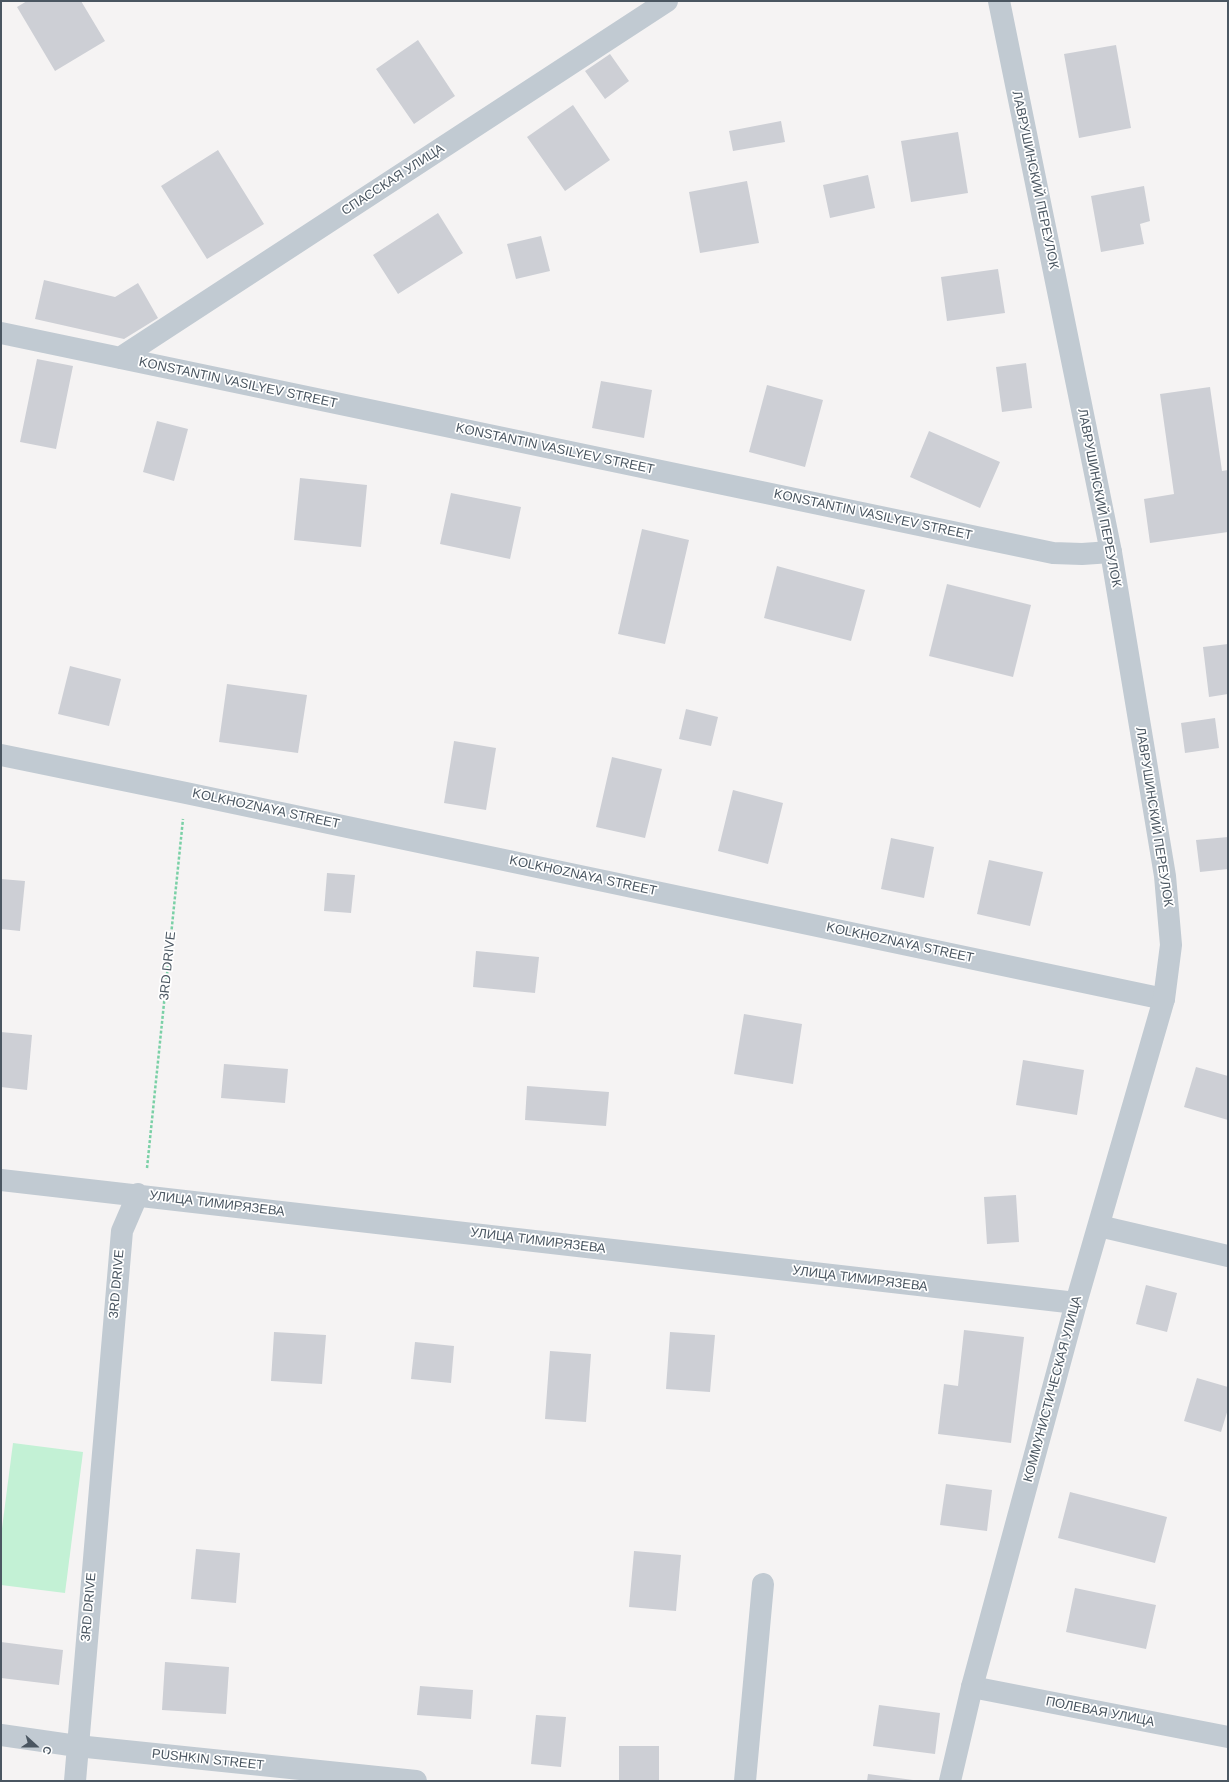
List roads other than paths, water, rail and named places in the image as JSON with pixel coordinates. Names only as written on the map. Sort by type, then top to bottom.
[{"type":"street","name":"СПАССКАЯ УЛИЦА","points":[[120,358],[667,1]]},
{"type":"street","name":"ЛАВРУШИНСКИЙ ПЕРЕУЛОК","points":[[999,1],[1111,552],[1165,876],[1171,944],[1164,999]]},
{"type":"street","name":"KONSTANTIN VASILYEV STREET","points":[[1,333],[1053,553],[1082,554],[1111,552]]},
{"type":"street","name":"KOLKHOZNAYA STREET","points":[[1,755],[1164,999]]},
{"type":"street","name":"КОММУНИСТИЧЕСКАЯ УЛИЦА","points":[[950,1781],[972,1687],[1076,1303],[1164,999]]},
{"type":"street","name":"УЛИЦА ТИМИРЯЗЕВА","points":[[1,1180],[138,1194],[1076,1303]]},
{"type":"street","name":"3RD DRIVE","points":[[75,1781],[122,1231],[138,1194]]},
{"type":"street","points":[[1099,1226],[1228,1256]]},
{"type":"street","points":[[745,1781],[763,1584]]},
{"type":"street","name":"ПОЛЕВАЯ УЛИЦА","points":[[972,1687],[1228,1737]]},
{"type":"street","name":"PUSHKIN STREET","points":[[1,1736],[77,1746],[416,1781]]}]
